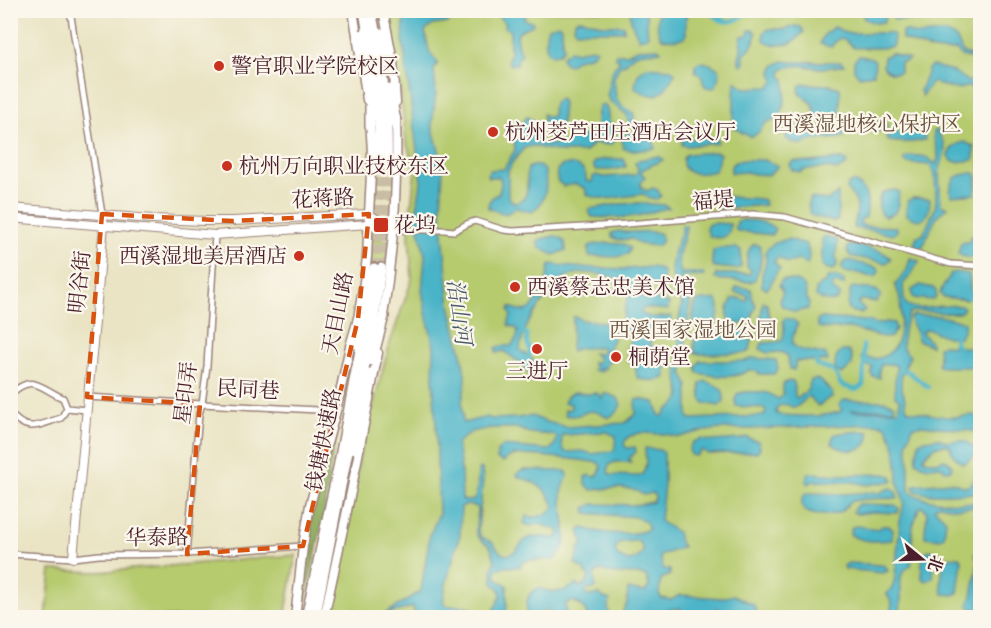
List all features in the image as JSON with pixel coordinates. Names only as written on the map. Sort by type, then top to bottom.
[{"type":"highway","points":[[363,10],[370,89],[370,126]]},
{"type":"highway","points":[[363,10],[373,57],[383,166],[388,134],[387,111],[373,10]]},
{"type":"highway","points":[[373,10],[385,46],[396,122]]},
{"type":"highway","name":"钱塘快速路","points":[[306,618],[378,268],[374,319],[315,618]]},
{"type":"highway","points":[[336,518],[355,447],[384,316]]},
{"type":"highway","points":[[332,494],[358,319]]},
{"type":"main road","name":"天目山路","points":[[295,618],[303,546],[313,495],[358,319],[367,257],[372,152],[353,10]]},
{"type":"main road","name":"天目山路","points":[[324,618],[371,390],[392,261],[396,187],[396,122],[393,61],[383,10]]},
{"type":"street","name":"明谷街","points":[[70,10],[104,225],[73,558]]},
{"type":"street","name":"花蒋路","points":[[10,208],[153,219],[214,221],[368,219],[393,230]]},
{"type":"street","name":"福堤","points":[[393,230],[454,231],[475,221],[513,231],[753,214],[785,217],[951,264],[981,266]]},
{"type":"street","name":"花蒋路","points":[[10,218],[215,235],[368,219]]},
{"type":"street","name":"星印弄","points":[[187,554],[200,414],[207,366],[215,235]]},
{"type":"street","points":[[10,395],[22,385],[36,383],[63,398],[67,408],[62,418],[40,426],[18,422],[10,413]]},
{"type":"street","name":"民同巷","points":[[87,397],[336,411]]},
{"type":"street","points":[[67,408],[86,410]]},
{"type":"street","name":"华泰路","points":[[10,554],[73,558],[99,555],[187,554],[303,546]]},
{"type":"highlighted area","points":[[102,214],[233,221],[369,214],[358,319],[303,546],[187,554],[200,404],[87,397]]},
{"type":"green space","name":"西溪国家湿地公园","points":[[391,11],[980,11],[980,617],[333,618],[360,455],[389,346],[412,279],[408,219],[415,170],[406,141]]},
{"type":"green space","points":[[372,238],[388,240],[386,268],[369,266]]},
{"type":"green space","points":[[334,430],[337,430],[324,515],[302,617],[298,618],[309,525]]},
{"type":"green space","points":[[296,555],[285,617],[46,617],[51,570],[98,572]]},
{"type":"water","points":[[866,10],[886,11],[884,22],[875,23],[864,19],[863,15]]},
{"type":"water","points":[[404,11],[417,11],[430,15],[432,11],[454,11],[448,23],[433,25],[425,31],[429,51],[438,63],[434,69],[436,92],[432,125],[443,165],[441,212],[450,305],[466,382],[462,402],[463,423],[487,417],[492,419],[532,416],[566,427],[625,423],[636,414],[635,402],[638,399],[655,402],[659,415],[663,416],[675,405],[681,394],[677,375],[679,319],[682,303],[676,294],[671,269],[682,225],[686,225],[678,260],[681,273],[703,273],[704,276],[681,277],[681,285],[692,288],[683,367],[683,374],[688,385],[688,416],[690,419],[762,416],[766,411],[764,408],[736,406],[737,394],[763,392],[779,399],[783,394],[783,384],[791,381],[794,382],[795,396],[798,398],[808,390],[811,380],[814,379],[823,383],[832,392],[833,397],[818,406],[809,396],[794,408],[786,404],[777,407],[776,413],[796,416],[827,415],[842,411],[839,405],[844,400],[885,401],[895,405],[894,409],[852,411],[898,410],[900,400],[895,396],[897,367],[892,364],[881,365],[880,378],[872,376],[872,367],[864,365],[861,358],[863,355],[873,359],[883,357],[895,347],[901,313],[898,290],[895,285],[907,270],[910,258],[919,261],[903,284],[906,304],[921,308],[962,306],[964,308],[957,313],[910,312],[907,319],[903,348],[910,356],[901,381],[906,407],[909,411],[951,417],[980,416],[980,432],[922,425],[913,427],[907,442],[909,490],[921,497],[937,501],[976,503],[980,500],[980,507],[936,506],[935,509],[946,520],[944,536],[941,539],[925,537],[927,516],[925,509],[919,508],[913,526],[914,549],[911,565],[903,572],[901,579],[899,617],[889,617],[892,604],[887,594],[893,586],[895,577],[900,520],[904,503],[898,483],[895,447],[887,427],[881,424],[720,429],[679,437],[639,433],[628,437],[625,441],[624,445],[627,448],[635,447],[636,452],[629,458],[631,462],[615,462],[609,465],[608,472],[611,475],[638,476],[643,474],[646,464],[645,448],[660,450],[664,453],[664,486],[660,521],[678,533],[679,542],[683,547],[660,556],[663,569],[670,570],[670,575],[661,579],[659,593],[661,598],[671,600],[680,595],[722,598],[734,595],[754,605],[758,618],[729,617],[725,611],[716,608],[711,617],[684,617],[680,608],[661,611],[652,617],[615,617],[587,617],[583,607],[573,601],[565,604],[567,612],[564,617],[553,617],[552,613],[546,609],[541,617],[527,617],[526,608],[529,595],[535,590],[540,588],[558,591],[576,584],[580,587],[587,583],[589,575],[575,564],[583,542],[579,531],[583,528],[617,533],[635,533],[649,529],[646,522],[635,517],[586,513],[585,508],[594,504],[638,505],[653,502],[655,497],[653,493],[643,495],[625,488],[591,490],[585,483],[585,477],[589,475],[595,477],[599,474],[601,468],[599,463],[526,455],[511,456],[503,462],[497,459],[497,451],[503,446],[549,450],[556,442],[557,437],[554,435],[530,433],[516,428],[491,428],[471,432],[457,443],[462,499],[474,500],[479,468],[482,469],[478,530],[481,537],[492,542],[505,555],[514,552],[522,542],[529,538],[555,538],[559,535],[558,530],[539,524],[529,526],[524,523],[527,516],[542,516],[554,507],[545,491],[536,484],[518,477],[517,474],[523,470],[566,471],[568,474],[562,494],[566,530],[564,546],[554,560],[529,560],[522,562],[520,567],[497,569],[496,577],[507,585],[505,617],[470,617],[466,612],[456,611],[443,617],[415,617],[413,607],[382,616],[421,591],[430,534],[439,514],[433,378],[434,347],[422,291],[425,256],[416,215],[421,182],[403,43]],"holes":[[[607,432],[616,436],[614,451],[592,454],[583,451],[565,452],[562,443],[563,435]],[[476,506],[478,509],[477,534],[483,542],[490,546],[495,561],[492,570],[493,583],[500,590],[501,595],[493,612],[488,615],[476,612],[468,606],[446,606],[443,601],[460,535],[461,507]],[[638,541],[643,552],[636,559],[628,561],[618,556],[615,551],[621,542]],[[600,570],[614,574],[635,574],[647,577],[649,586],[646,591],[628,589],[627,603],[621,615],[615,617],[609,614],[610,600],[599,594],[588,596],[585,593],[587,589],[591,590],[596,587],[594,575]]]},
{"type":"water","points":[[490,11],[524,11],[525,20],[533,22],[532,26],[518,32],[517,44],[522,55],[518,58],[517,64],[510,65],[508,61],[510,31],[504,27],[506,24],[494,12]]},
{"type":"water","points":[[630,11],[646,11],[648,36],[639,39],[631,22]]},
{"type":"water","points":[[658,11],[686,11],[686,36],[674,40],[662,38],[658,29]]},
{"type":"water","points":[[895,11],[934,13],[958,11],[961,20],[956,22],[895,20],[893,18]]},
{"type":"water","points":[[579,19],[604,25],[624,26],[624,31],[576,31],[575,21]]},
{"type":"water","points":[[559,24],[562,27],[564,48],[553,55],[547,50],[546,33],[548,27]]},
{"type":"water","points":[[801,27],[804,32],[793,42],[778,45],[764,40],[764,33],[768,29],[785,29]]},
{"type":"water","points":[[835,27],[845,33],[890,33],[894,35],[893,46],[854,48],[843,38],[831,47],[820,44],[825,34]]},
{"type":"water","points":[[749,30],[756,33],[752,45],[745,53],[744,63],[741,65],[739,61],[741,40],[742,36],[748,35]]},
{"type":"water","points":[[902,32],[918,35],[949,34],[957,40],[963,53],[980,57],[980,60],[961,56],[956,50],[928,49],[902,39]]},
{"type":"water","points":[[592,48],[597,50],[592,55],[577,59],[569,65],[561,58],[570,50],[576,52]]},
{"type":"water","points":[[658,48],[661,51],[632,56],[626,64],[620,65],[614,78],[616,98],[622,106],[634,114],[633,125],[628,122],[627,115],[607,96],[612,73],[620,60],[615,57],[616,54],[627,54],[637,49]]},
{"type":"water","points":[[891,53],[909,59],[900,62],[900,72],[890,72],[883,66],[884,57]]},
{"type":"water","points":[[859,56],[872,58],[875,61],[874,74],[859,76],[854,70],[854,61]]},
{"type":"water","points":[[783,61],[841,62],[844,65],[824,68],[797,66],[782,70],[781,76],[785,79],[785,94],[781,114],[751,137],[741,132],[733,124],[735,81],[745,88],[769,87],[774,82],[772,71],[775,65]]},
{"type":"water","points":[[699,62],[711,64],[720,72],[716,87],[706,87],[703,83],[702,77],[695,71],[695,65]]},
{"type":"water","points":[[932,66],[949,70],[968,82],[980,76],[980,91],[967,86],[955,89],[932,82],[922,96],[921,88],[928,69]]},
{"type":"water","points":[[647,67],[671,69],[675,73],[668,86],[660,94],[649,95],[635,88],[638,76]]},
{"type":"water","points":[[800,85],[830,85],[840,88],[838,118],[821,118],[816,115],[812,103],[800,94]]},
{"type":"water","points":[[561,99],[563,103],[559,133],[544,134],[543,114],[548,117],[553,116],[552,109],[555,101]]},
{"type":"water","points":[[605,105],[616,139],[610,145],[594,143],[585,152],[560,152],[532,146],[524,148],[508,172],[508,196],[515,203],[524,198],[528,168],[538,166],[545,171],[546,177],[546,189],[541,203],[532,212],[516,208],[506,214],[488,208],[491,199],[499,193],[501,184],[500,177],[488,177],[487,174],[491,170],[504,169],[515,150],[513,129],[517,128],[527,117],[533,120],[537,130],[537,139],[542,143],[565,143],[574,133],[591,139],[595,137],[599,106]]},
{"type":"water","points":[[862,121],[886,123],[887,128],[879,131],[862,131],[859,126]]},
{"type":"water","points":[[838,125],[844,127],[845,133],[843,137],[817,140],[802,145],[786,138],[790,126],[819,128]]},
{"type":"water","points":[[937,130],[944,143],[945,151],[939,172],[941,206],[948,207],[937,216],[921,250],[913,247],[917,236],[923,235],[935,208],[935,174],[930,165],[906,163],[903,159],[922,156],[936,164],[938,156],[934,131]]},
{"type":"water","points":[[916,131],[924,133],[925,140],[897,142],[888,141],[886,137],[890,133]]},
{"type":"water","points":[[630,133],[648,135],[654,141],[655,148],[634,150],[623,148],[624,135]]},
{"type":"water","points":[[685,139],[717,139],[718,143],[682,145]]},
{"type":"water","points":[[965,142],[974,147],[974,160],[957,162],[951,160],[948,156],[952,148]]},
{"type":"water","points":[[716,152],[720,154],[715,171],[693,173],[688,171],[683,164],[683,158],[687,154]]},
{"type":"water","points":[[660,157],[663,160],[643,169],[641,174],[645,176],[641,188],[648,191],[652,188],[658,190],[661,196],[657,199],[643,194],[607,199],[593,197],[587,195],[585,188],[576,184],[564,186],[557,179],[557,171],[566,165],[574,165],[582,169],[586,181],[592,182],[596,175],[604,177],[634,175],[638,168],[635,163]]},
{"type":"water","points":[[605,159],[622,159],[626,167],[595,170],[593,164]]},
{"type":"water","points":[[841,159],[846,161],[847,165],[838,170],[825,168],[799,172],[792,170],[790,165],[793,161]]},
{"type":"water","points":[[743,160],[765,160],[778,166],[769,175],[731,173],[731,166]]},
{"type":"water","points":[[975,173],[977,178],[975,194],[952,196],[950,191],[954,179]]},
{"type":"water","points":[[853,182],[862,188],[867,202],[866,217],[860,220],[860,224],[897,227],[897,231],[892,235],[854,228],[856,203],[847,190],[848,184]]},
{"type":"water","points":[[899,191],[895,213],[886,217],[881,215],[880,196],[884,192]]},
{"type":"water","points":[[838,193],[838,220],[834,222],[810,215],[808,203],[811,198],[828,200]]},
{"type":"water","points":[[726,196],[764,200],[765,205],[718,209],[720,198]]},
{"type":"water","points":[[913,198],[930,199],[929,210],[924,219],[919,220],[907,215],[908,201]]},
{"type":"water","points":[[620,204],[665,205],[669,208],[641,215],[610,218],[592,217],[588,209]]},
{"type":"water","points":[[743,220],[764,223],[775,229],[772,235],[737,231],[735,228],[737,222]]},
{"type":"water","points":[[715,223],[730,224],[727,235],[721,238],[709,236],[706,227]]},
{"type":"water","points":[[618,231],[653,232],[660,234],[662,241],[657,246],[639,244],[632,239],[618,240],[612,237],[612,233]]},
{"type":"water","points":[[555,236],[565,242],[566,250],[554,255],[540,248],[537,243],[541,239]]},
{"type":"water","points":[[825,236],[838,240],[836,268],[832,270],[822,265],[822,239]]},
{"type":"water","points":[[972,236],[980,238],[980,256],[969,258],[958,254],[961,243],[968,242]]},
{"type":"water","points":[[788,239],[806,244],[809,254],[807,265],[799,260],[788,263],[778,257],[774,262],[780,269],[767,289],[762,287],[765,252],[772,245]]},
{"type":"water","points":[[624,244],[630,248],[628,254],[617,257],[589,256],[588,249],[591,245]]},
{"type":"water","points":[[755,244],[760,246],[761,259],[755,280],[750,282],[715,279],[716,274],[750,274],[751,270],[747,267],[748,254],[750,248]]},
{"type":"water","points":[[854,245],[879,251],[891,259],[886,263],[850,256],[847,251],[848,246]]},
{"type":"water","points":[[721,248],[741,250],[741,267],[736,269],[714,267],[713,250]]},
{"type":"water","points":[[849,260],[878,268],[879,272],[875,277],[846,273],[841,267]]},
{"type":"water","points":[[551,264],[626,269],[652,267],[663,271],[664,287],[646,287],[638,294],[669,304],[668,310],[644,308],[640,312],[647,316],[671,316],[672,324],[667,332],[653,338],[650,342],[652,347],[669,357],[666,377],[659,380],[637,378],[635,363],[628,362],[629,348],[627,347],[631,335],[622,332],[620,325],[630,295],[629,289],[619,279],[594,273],[574,274],[554,284],[532,318],[525,330],[520,350],[538,367],[529,373],[523,364],[504,351],[496,353],[496,348],[511,346],[516,339],[518,332],[516,328],[508,325],[511,315],[510,307],[525,311],[531,308],[545,285]]},
{"type":"water","points":[[951,273],[969,274],[971,296],[967,300],[943,297],[940,294]]},
{"type":"water","points":[[827,277],[844,280],[844,285],[835,283],[833,285],[833,290],[840,295],[837,300],[826,301],[816,296],[816,289],[826,283]]},
{"type":"water","points":[[782,280],[795,281],[803,286],[809,303],[808,309],[794,312],[781,305],[780,299],[783,291],[779,285]]},
{"type":"water","points":[[920,285],[933,288],[936,291],[936,298],[931,300],[914,298],[912,290]]},
{"type":"water","points":[[739,287],[751,289],[756,306],[750,322],[739,324],[730,322],[728,307],[733,299],[747,301],[748,296],[734,292]]},
{"type":"water","points":[[853,287],[876,290],[881,295],[877,302],[861,300],[858,304],[865,310],[861,313],[853,312],[848,309],[848,304],[850,290]]},
{"type":"water","points":[[716,299],[719,311],[715,324],[700,326],[692,323],[697,301]]},
{"type":"water","points":[[763,302],[767,304],[771,319],[769,333],[766,336],[760,333],[759,326]]},
{"type":"water","points":[[913,315],[940,316],[965,322],[964,328],[960,337],[947,337],[928,329],[921,332],[931,346],[918,340],[910,318]]},
{"type":"water","points":[[573,317],[603,322],[614,330],[613,340],[607,351],[610,355],[610,362],[607,362],[605,369],[598,367],[602,372],[593,370],[592,362],[598,362],[599,359],[593,353],[600,354],[602,347],[571,351]]},
{"type":"water","points":[[785,318],[798,324],[793,339],[795,347],[826,354],[828,361],[796,361],[794,370],[790,369],[787,355],[781,352],[767,353],[760,349],[762,343],[783,340],[783,320]]},
{"type":"water","points":[[821,318],[868,321],[877,324],[894,323],[896,329],[891,337],[886,338],[850,328],[818,327],[817,320]]},
{"type":"water","points":[[737,330],[750,337],[750,351],[745,353],[695,353],[695,335],[699,332]]},
{"type":"water","points":[[944,345],[980,349],[980,367],[941,367],[938,365],[938,347]]},
{"type":"water","points":[[842,351],[849,351],[852,365],[842,374],[835,370],[835,362]]},
{"type":"water","points":[[752,358],[776,360],[778,369],[774,374],[759,374],[749,370],[737,375],[724,376],[698,373],[696,368],[700,361],[745,361]]},
{"type":"water","points":[[705,381],[716,385],[723,393],[724,401],[719,406],[704,403],[701,398],[700,384]]},
{"type":"water","points":[[575,392],[599,394],[602,398],[604,394],[608,394],[618,398],[621,405],[617,412],[608,418],[594,411],[572,416],[565,415],[565,410],[571,409],[571,404],[564,403],[569,395]]},
{"type":"water","points":[[869,432],[869,439],[862,448],[843,449],[832,443],[835,434]]},
{"type":"water","points":[[746,437],[759,442],[760,448],[757,452],[708,454],[702,450],[696,456],[691,455],[689,449],[693,442],[701,439],[712,441]]},
{"type":"water","points":[[938,438],[948,442],[960,440],[967,442],[977,450],[976,455],[963,464],[953,455],[950,446],[942,445],[929,451],[924,457],[925,460],[938,462],[943,459],[952,466],[951,470],[946,471],[940,466],[925,466],[916,461],[920,441]]},
{"type":"water","points":[[980,472],[980,493],[930,494],[915,491],[913,487],[914,485],[951,482],[966,487]]},
{"type":"water","points":[[809,473],[884,474],[892,476],[893,481],[867,485],[853,482],[813,481],[808,484],[806,481]]},
{"type":"water","points":[[892,488],[898,498],[852,501],[842,511],[831,514],[813,514],[804,509],[802,505],[807,493],[880,493]]},
{"type":"water","points":[[859,504],[895,505],[899,508],[898,513],[857,514],[853,512]]},
{"type":"water","points":[[882,526],[889,526],[893,530],[892,540],[870,541],[854,537],[850,534],[852,527],[878,529]]},
{"type":"water","points":[[930,550],[935,553],[933,578],[926,581],[922,578],[921,568],[925,552]]},
{"type":"water","points":[[980,550],[980,610],[976,610],[968,605],[972,596],[978,563],[975,553]]},
{"type":"water","points":[[959,557],[962,561],[958,593],[943,594],[941,581],[945,562],[947,558]]},
{"type":"water","points":[[848,563],[885,566],[888,571],[883,573],[845,569],[844,566]]},
{"type":"waterway","points":[[708,10],[726,21],[735,20],[745,14]]},
{"type":"waterway","points":[[721,20],[723,10]]},
{"type":"waterway","points":[[969,297],[980,299]]},
{"type":"waterway","points":[[524,332],[527,334],[529,357]]},
{"type":"waterway","points":[[955,337],[955,344],[958,346]]},
{"type":"waterway","points":[[816,361],[816,365],[834,372],[841,385],[856,390],[863,385],[863,345]]},
{"type":"waterway","points":[[904,370],[928,387]]},
{"type":"tunnel","points":[[374,268],[380,166]]},
{"type":"tunnel","points":[[381,268],[387,166]]},
{"type":"place","name":"警官职业学院校区","points":[[219,66]]},
{"type":"place","name":"杭州茭芦田庄酒店会议厅","points":[[493,132]]},
{"type":"place","name":"杭州万向职业技校东区","points":[[227,166]]},
{"type":"place","name":"花坞","points":[[381,225]]},
{"type":"place","name":"西溪湿地美居酒店","points":[[299,256]]},
{"type":"place","name":"西溪蔡志忠美术馆","points":[[515,287]]},
{"type":"place","name":"三进厅","points":[[537,349]]},
{"type":"place","name":"桐荫堂","points":[[616,357]]},
{"type":"park label","name":"西溪湿地核心保护区","points":[[867,124]]},
{"type":"water label","name":"沿山河","points":[[459,312]]}]
